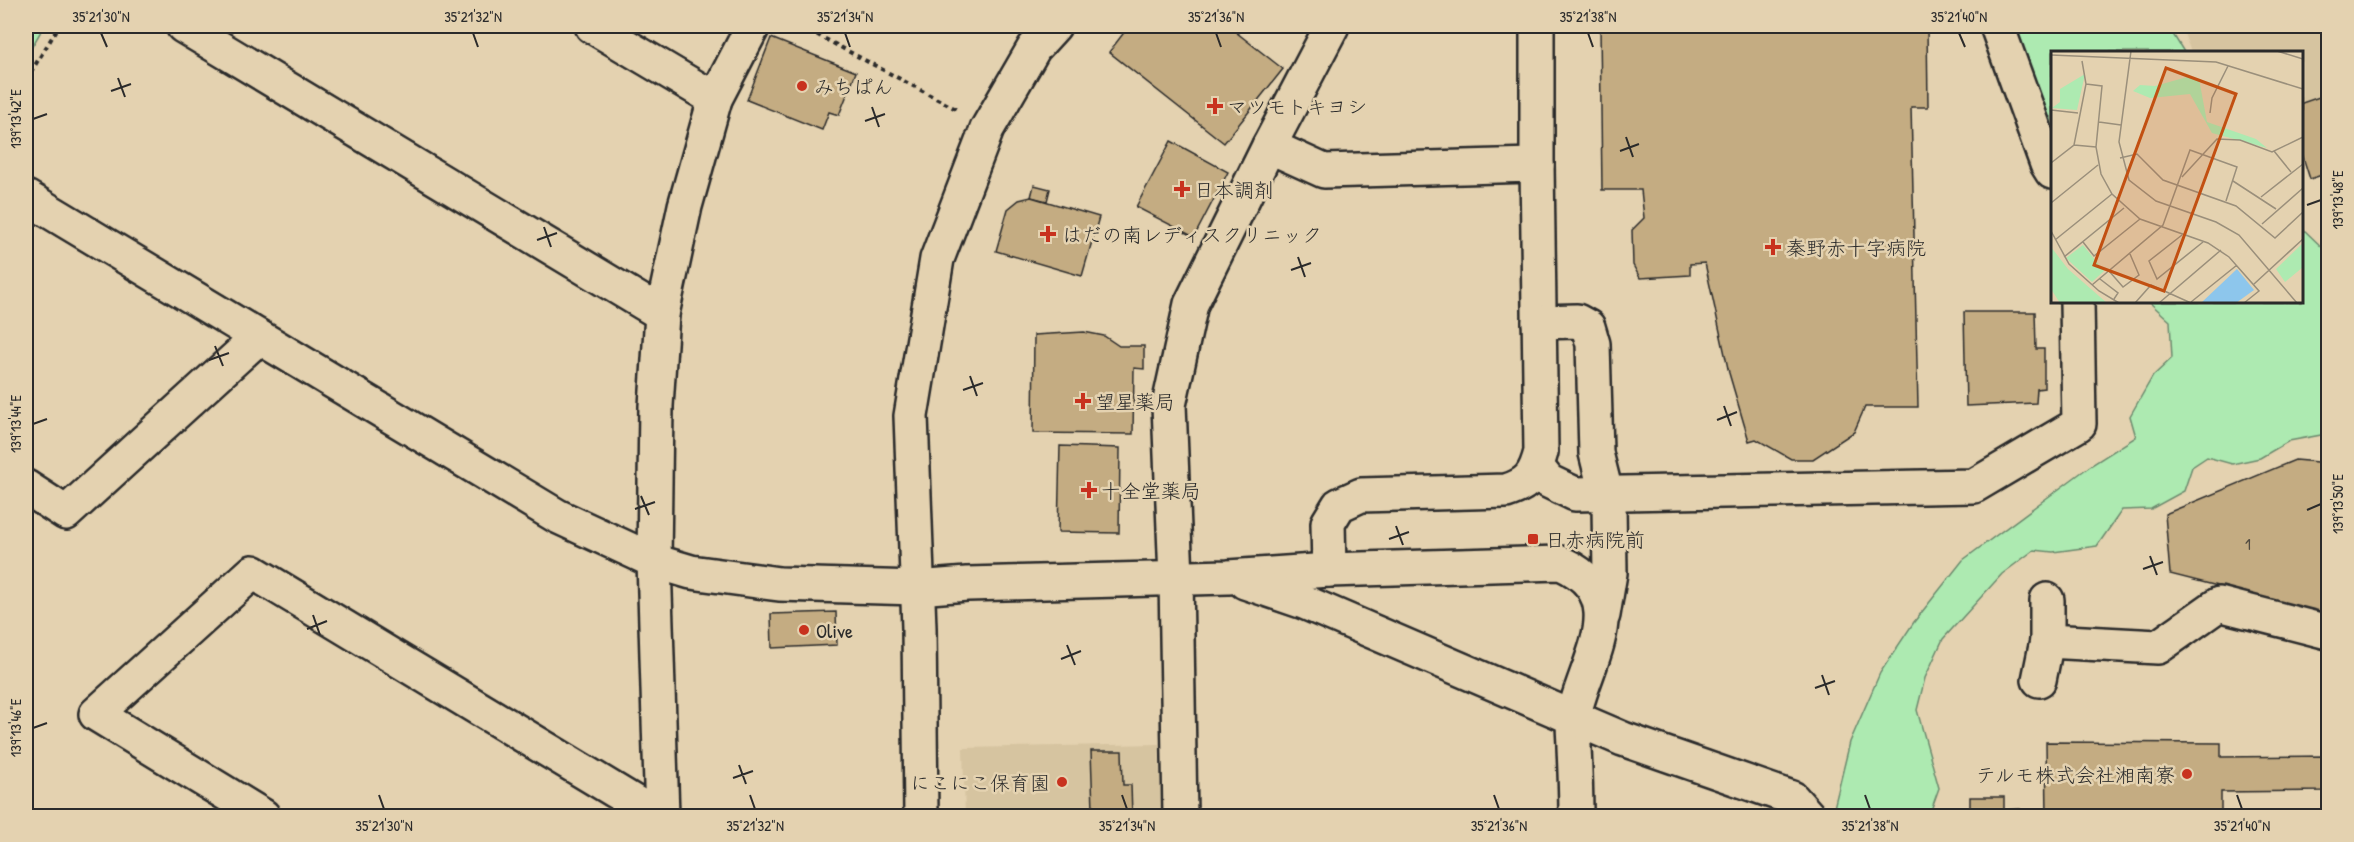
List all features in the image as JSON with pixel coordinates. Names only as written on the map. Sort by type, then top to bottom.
[{"type":"street","points":[[183,26],[662,314]]},
{"type":"street","points":[[592,26],[715,99]]},
{"type":"street","points":[[659,816],[654,561],[656,406],[662,314],[685,206],[715,99],[753,26]]},
{"type":"street","points":[[921,816],[911,416],[937,259],[987,129],[1034,48],[1054,26]]},
{"type":"street","points":[[1180,816],[1176,578],[1169,405],[1191,304],[1269,146],[1332,26]]},
{"type":"street","points":[[1329,570],[1328,523],[1339,505],[1361,495],[1506,491],[1530,479],[1538,467],[1542,452],[1537,26]]},
{"type":"street","points":[[1997,26],[2051,170]]},
{"type":"street","points":[[1269,146],[1324,171],[1537,165]]},
{"type":"street","points":[[26,197],[557,516],[654,561],[691,572],[779,584],[917,588],[967,584],[1228,577],[1329,570],[1561,563],[1578,570],[1595,592],[1600,606],[1600,634]]},
{"type":"street","points":[[1538,467],[1548,481],[1575,494],[1974,486],[2079,424],[2077,303]]},
{"type":"street","points":[[1539,322],[1576,321],[1588,327],[1593,344],[1596,453],[1607,493],[1610,573],[1600,634],[1573,717],[1576,816]]},
{"type":"street","points":[[26,488],[66,513],[259,337]]},
{"type":"street","points":[[263,816],[96,714],[253,572],[659,816]]},
{"type":"street","points":[[1228,577],[1304,602],[1623,739],[1792,798],[1808,816]]},
{"type":"street","points":[[2039,680],[2047,641],[2047,600]]},
{"type":"street","points":[[2047,641],[2158,647],[2219,604],[2328,632]]},
{"type":"path","points":[[26,80],[59,26]]},
{"type":"path","points":[[801,26],[960,111]]},
{"type":"shaded area","points":[[2181,26],[2328,26],[2328,94],[2303,102],[2303,51],[2191,51]]},
{"type":"shaded area","name":"にこにこ保育園","points":[[1159,744],[1161,816],[965,816],[963,748]]},
{"type":"green space","points":[[26,26],[44,26],[26,57]]},
{"type":"green space","points":[[2014,26],[2168,26],[2183,51],[2051,51],[2051,138]]},
{"type":"green space","points":[[2303,229],[2328,253],[2328,430],[2321,435],[2289,441],[2260,458],[2232,464],[2207,457],[2192,467],[2184,491],[2151,509],[2122,510],[2097,546],[2053,552],[2034,550],[2002,574],[1943,639],[1925,678],[1917,710],[1939,788],[1929,816],[1832,816],[1850,742],[1880,673],[1914,622],[1963,560],[2090,466],[2136,437],[2130,416],[2153,376],[2172,358],[2170,321],[2150,303],[2303,303]]},
{"type":"building","name":"マツモトキヨシ","points":[[1129,26],[1228,26],[1283,69],[1224,143],[1109,52]]},
{"type":"building","name":"秦野赤十字病院","points":[[1600,26],[1927,26],[1928,107],[1911,107],[1918,407],[1865,407],[1854,432],[1813,459],[1791,459],[1756,439],[1749,441],[1729,373],[1705,263],[1690,264],[1690,275],[1640,278],[1633,265],[1632,230],[1644,218],[1641,190],[1602,190]]},
{"type":"building","name":"みちぱん","points":[[771,38],[856,72],[839,115],[829,112],[822,130],[747,100]]},
{"type":"building","points":[[2328,94],[2328,173],[2310,179],[2303,157],[2303,103]]},
{"type":"building","name":"日本調剤","points":[[1171,141],[1228,172],[1194,237],[1136,207]]},
{"type":"building","points":[[1034,185],[1050,189],[1047,201],[1031,197]]},
{"type":"building","name":"はだの南レディスクリニック","points":[[1031,197],[1099,217],[1082,276],[996,251],[1008,209],[1019,200]]},
{"type":"building","points":[[1964,312],[2035,312],[2036,349],[2044,349],[2044,388],[2037,389],[2036,403],[1966,406]]},
{"type":"building","name":"望星薬局","points":[[1084,332],[1104,336],[1119,346],[1144,346],[1144,369],[1134,368],[1133,434],[1033,433],[1034,335]]},
{"type":"building","name":"十全堂薬局","points":[[1060,446],[1120,448],[1119,533],[1058,532]]},
{"type":"building","points":[[2295,460],[2328,463],[2328,614],[2170,574],[2165,514]]},
{"type":"building","name":"Olive","points":[[836,612],[837,645],[772,648],[771,614]]},
{"type":"building","name":"テルモ株式会社湘南寮","points":[[2046,742],[2221,743],[2221,757],[2328,756],[2328,791],[2221,792],[2221,816],[2047,816]]},
{"type":"building","points":[[1091,751],[1122,751],[1123,785],[1131,785],[1132,816],[1019,816],[1054,814],[1054,810],[1093,809]]},
{"type":"building","name":"テルモ株式会社湘南寮","points":[[1970,797],[2004,797],[2004,810],[2020,809],[2020,816],[1970,816]]},
{"type":"place","name":"みちぱん","points":[[802,86]]},
{"type":"place","name":"マツモトキヨシ","points":[[1215,106]]},
{"type":"place","name":"日本調剤","points":[[1182,189]]},
{"type":"place","name":"はだの南レディスクリニック","points":[[1048,234]]},
{"type":"place","name":"秦野赤十字病院","points":[[1773,247]]},
{"type":"place","name":"望星薬局","points":[[1083,401]]},
{"type":"place","name":"十全堂薬局","points":[[1089,490]]},
{"type":"place","name":"日赤病院前","points":[[1533,539]]},
{"type":"place","name":"Olive","points":[[804,630]]},
{"type":"place","name":"テルモ株式会社湘南寮","points":[[2187,774]]},
{"type":"place","name":"にこにこ保育園","points":[[1062,782]]}]
